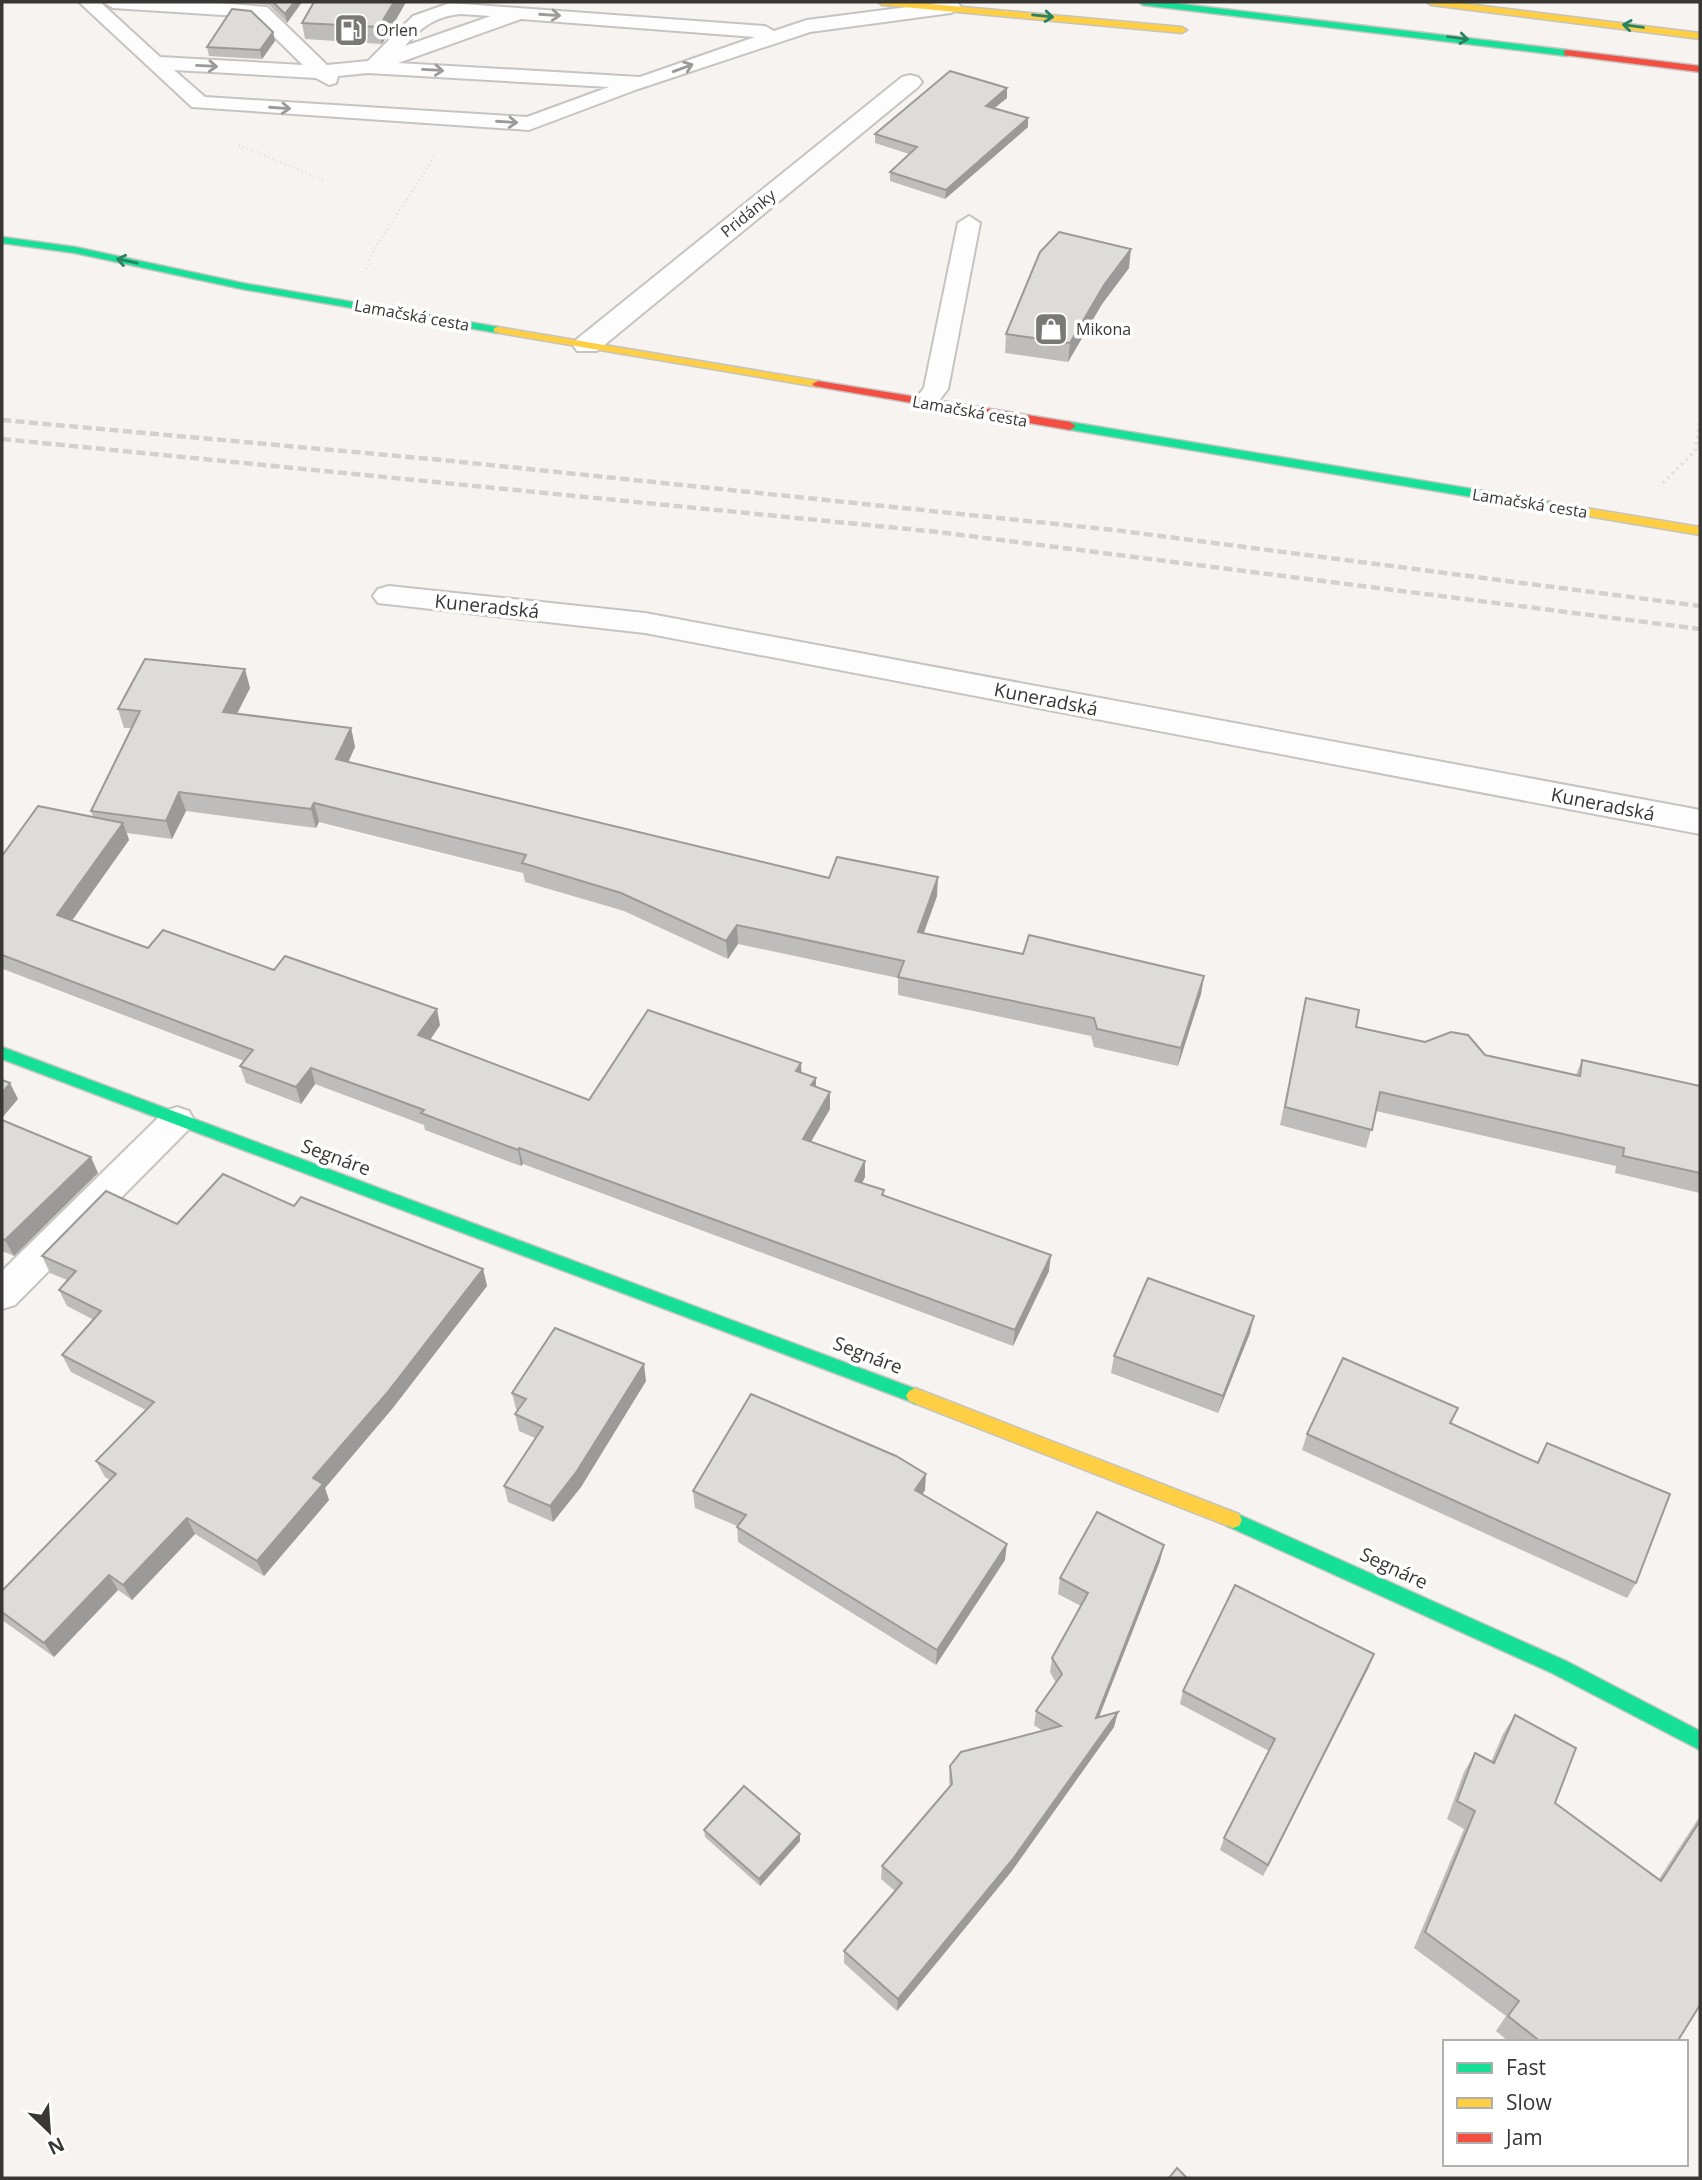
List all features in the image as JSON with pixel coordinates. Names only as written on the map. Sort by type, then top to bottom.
[{"type":"main road","points":[[882,2],[1203,30]]},
{"type":"main road","points":[[1143,2],[1391,29],[1700,69]]},
{"type":"main road","points":[[1431,2],[1700,36]]},
{"type":"main road","points":[[1230,30],[1391,29]]},
{"type":"main road","name":"Lamačská cesta","points":[[2,240],[75,250],[242,286],[924,403],[1700,531]]},
{"type":"main road","name":"Lamačská cesta","points":[[132,279],[242,286]]},
{"type":"main road","name":"Segnáre","points":[[2,1053],[857,1373],[1269,1534],[1559,1667],[1700,1741]]},
{"type":"street","name":"Pridánky","points":[[587,345],[910,82]]},
{"type":"street","name":"Kuneradská","points":[[389,596],[645,623],[1700,822]]},
{"type":"lane","points":[[89,2],[199,103],[529,124],[778,33],[836,21],[951,7]]},
{"type":"lane","points":[[113,2],[260,11],[321,72],[372,114]]},
{"type":"lane","points":[[369,67],[398,45],[418,20],[442,9],[778,33]]},
{"type":"lane","points":[[369,67],[519,13]]},
{"type":"lane","points":[[154,63],[321,72],[369,67],[642,83]]},
{"type":"lane","points":[[924,403],[936,390],[969,223]]},
{"type":"lane","points":[[2,1294],[177,1120]]},
{"type":"path","points":[[1659,487],[1695,451],[1700,419]]},
{"type":"building","points":[[273,2],[294,2],[285,14]]},
{"type":"building","points":[[314,2],[394,2],[379,27],[302,23]]},
{"type":"building","points":[[232,9],[251,11],[273,32],[260,50],[207,47]]},
{"type":"building","points":[[950,71],[1007,88],[986,106],[1028,118],[946,190],[890,172],[917,147],[875,134]]},
{"type":"building","name":"Mikona","points":[[1059,232],[1131,249],[1104,285],[1070,343],[1006,334],[1040,252]]},
{"type":"building","points":[[145,659],[245,669],[223,712],[351,728],[336,759],[829,878],[837,857],[938,877],[918,932],[1023,954],[1029,935],[1204,976],[1181,1048],[1097,1029],[1094,1018],[898,977],[904,961],[737,925],[726,941],[621,893],[522,863],[526,855],[314,803],[311,809],[179,792],[166,821],[91,811],[140,711],[118,709]]},
{"type":"building","points":[[38,806],[123,823],[57,915],[148,948],[163,930],[274,970],[285,956],[437,1009],[418,1035],[589,1100],[648,1010],[801,1063],[796,1071],[816,1078],[811,1085],[830,1092],[803,1139],[865,1161],[855,1181],[884,1190],[882,1195],[1051,1255],[1015,1330],[519,1148],[518,1150],[421,1113],[424,1110],[311,1068],[296,1087],[240,1066],[253,1050],[2,955],[2,856]]},
{"type":"building","points":[[1306,998],[1359,1010],[1356,1027],[1425,1042],[1451,1032],[1468,1035],[1485,1055],[1580,1076],[1582,1060],[1700,1086],[1700,1173],[1623,1156],[1624,1148],[1380,1092],[1372,1130],[1285,1107]]},
{"type":"building","points":[[2,1080],[10,1083],[2,1093]]},
{"type":"building","points":[[2,1120],[91,1157],[5,1240],[2,1239]]},
{"type":"building","points":[[223,1174],[294,1206],[301,1197],[483,1269],[387,1393],[313,1478],[323,1484],[257,1561],[187,1518],[123,1585],[109,1575],[44,1643],[2,1612],[2,1591],[116,1474],[96,1461],[154,1402],[62,1355],[101,1311],[59,1290],[76,1271],[42,1256],[106,1191],[177,1224]]},
{"type":"building","points":[[1148,1278],[1254,1316],[1223,1396],[1114,1356]]},
{"type":"building","points":[[555,1328],[644,1364],[577,1471],[550,1506],[504,1486],[543,1427],[515,1414],[526,1399],[512,1393]]},
{"type":"building","points":[[1343,1358],[1458,1408],[1450,1423],[1538,1463],[1547,1443],[1670,1494],[1636,1583],[1307,1434]]},
{"type":"building","points":[[751,1394],[896,1456],[926,1474],[915,1490],[1007,1544],[937,1650],[737,1527],[746,1515],[693,1491]]},
{"type":"building","points":[[1097,1512],[1164,1545],[1096,1718],[1118,1712],[1013,1859],[898,1999],[844,1951],[902,1883],[882,1866],[952,1784],[950,1766],[961,1752],[1061,1726],[1036,1711],[1062,1674],[1052,1658],[1088,1593],[1060,1578]]},
{"type":"building","points":[[1235,1585],[1374,1654],[1268,1865],[1224,1838],[1275,1739],[1183,1691]]},
{"type":"building","points":[[1515,1715],[1576,1748],[1555,1803],[1661,1881],[1700,1821],[1700,2005],[1678,2040],[1538,2040],[1508,2016],[1519,2001],[1425,1932],[1475,1811],[1457,1801],[1475,1753],[1494,1763]]},
{"type":"building","points":[[744,1786],[800,1834],[759,1879],[704,1830]]},
{"type":"building","points":[[1177,2168],[1187,2178],[1169,2178]]},
{"type":"railway","points":[[2,420],[442,460],[1114,530],[1700,606]]},
{"type":"railway","points":[[2,439],[938,532],[1700,629]]},
{"type":"traffic: fast","points":[[1143,2],[1567,53]]},
{"type":"traffic: fast","points":[[2,240],[75,250],[242,286],[498,330]]},
{"type":"traffic: fast","points":[[1070,426],[1550,506]]},
{"type":"traffic: fast","points":[[2,1053],[915,1396]]},
{"type":"traffic: fast","points":[[1233,1520],[1559,1667],[1700,1741]]},
{"type":"traffic: slow","points":[[882,2],[1182,30]]},
{"type":"traffic: slow","points":[[1431,2],[1700,36]]},
{"type":"traffic: slow","points":[[498,330],[818,384]]},
{"type":"traffic: slow","points":[[1550,506],[1700,531]]},
{"type":"traffic: slow","points":[[915,1396],[1233,1520]]},
{"type":"traffic: jam","points":[[1567,53],[1700,69]]},
{"type":"traffic: jam","points":[[818,384],[1070,426]]},
{"type":"place","name":"Orlen","points":[[351,30]]},
{"type":"place","name":"Mikona","points":[[1051,329]]}]
